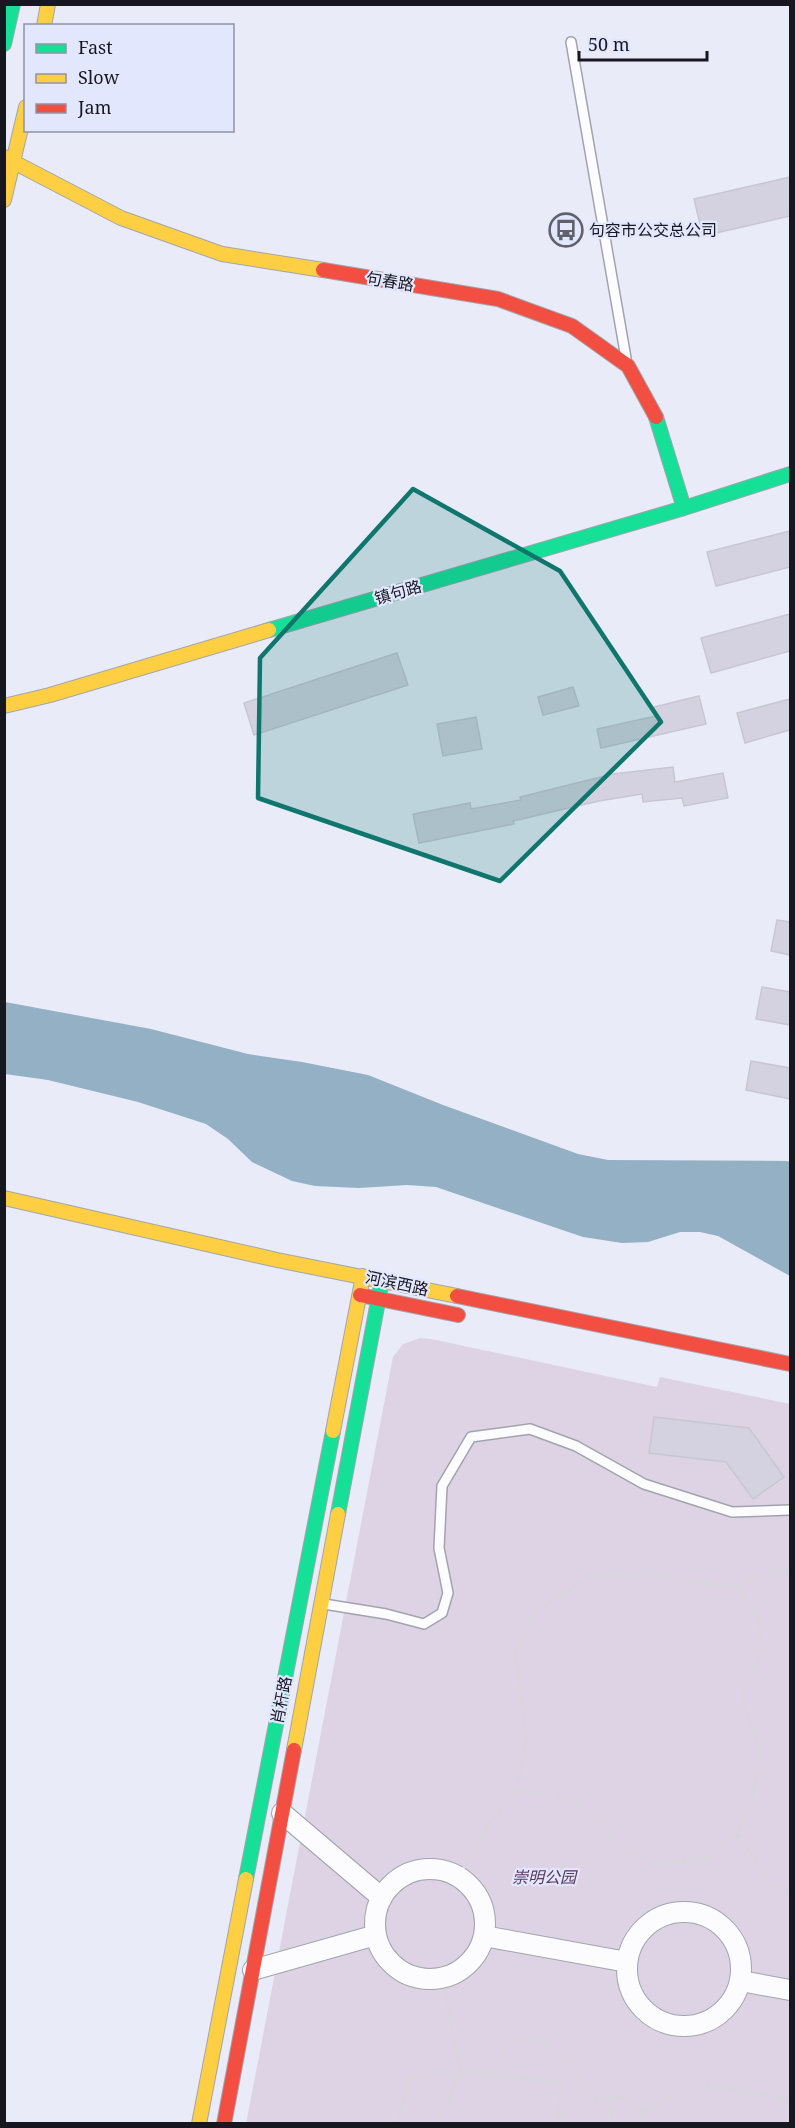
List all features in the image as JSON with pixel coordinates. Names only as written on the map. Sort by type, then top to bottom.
[{"type":"street","points":[[4,44],[14,4]]},
{"type":"street","points":[[44,24],[48,4]]},
{"type":"street","points":[[4,200],[9,160],[24,113]]},
{"type":"street","name":"句春路","points":[[9,160],[121,218],[222,254],[498,299],[572,326],[628,366],[656,418],[684,508]]},
{"type":"street","name":"镇句路","points":[[4,706],[50,695],[684,508],[790,474]]},
{"type":"street","name":"河滨西路","points":[[4,1198],[277,1260],[790,1364]]},
{"type":"street","name":"肖杆路","points":[[199,2124],[354,1293],[363,1276]]},
{"type":"street","name":"肖杆路","points":[[224,2124],[382,1280]]},
{"type":"street","name":"河滨西路","points":[[354,1293],[473,1318]]},
{"type":"street","points":[[282,1813],[382,1898]]},
{"type":"street","points":[[425,1869],[442,1870],[458,1876],[472,1887],[481,1902],[485,1918],[484,1936],[478,1952],[467,1965],[451,1975],[432,1979],[413,1976],[396,1967],[384,1953],[376,1935],[376,1916],[382,1898],[393,1883],[408,1874],[425,1869]]},
{"type":"street","points":[[686,1912],[706,1916],[723,1926],[735,1942],[741,1960],[741,1981],[734,1999],[721,2014],[705,2023],[687,2027],[669,2025],[652,2018],[639,2005],[630,1990],[626,1972],[627,1962],[628,1953],[636,1937],[648,1924],[666,1914],[686,1912]]},
{"type":"street","points":[[253,1970],[376,1935]]},
{"type":"street","points":[[484,1936],[627,1962]]},
{"type":"street","points":[[741,1981],[790,1990]]},
{"type":"lane","points":[[571,42],[628,366]]},
{"type":"lane","points":[[322,1604],[386,1614],[424,1624],[442,1613],[448,1593],[438,1548],[442,1486],[471,1437],[530,1430],[576,1446],[644,1484],[732,1512],[790,1510]]},
{"type":"path","points":[[458,1876],[491,1823],[517,1792],[526,1737],[515,1649],[535,1612],[589,1576],[648,1575],[736,1588],[766,1573],[790,1572]]},
{"type":"path","points":[[517,1792],[568,1797],[598,1819],[622,1847],[656,1863],[703,1859],[738,1834],[753,1793],[762,1754],[742,1696],[763,1650],[757,1611],[736,1588]]},
{"type":"path","points":[[738,1834],[774,1887],[790,1890]]},
{"type":"path","points":[[432,2124],[442,2116],[461,2072],[442,1977]]},
{"type":"path","points":[[489,2075],[491,2065],[510,2042],[537,2039],[562,2055],[588,2094],[613,2106],[610,2124]]},
{"type":"path","points":[[396,2124],[411,2077],[461,2072],[560,2082],[559,2114],[554,2124]]},
{"type":"path","points":[[640,2124],[644,2112],[693,2083],[790,2099]]},
{"type":"path","points":[[600,2100],[621,2097],[644,2112]]},
{"type":"path","points":[[559,2114],[568,2124]]},
{"type":"highlighted area","points":[[413,489],[560,571],[661,722],[500,881],[258,798],[260,658]]},
{"type":"green space","name":"崇明公园","points":[[420,1338],[657,1387],[660,1377],[790,1404],[790,2123],[246,2124],[393,1357],[403,1344]]},
{"type":"water","points":[[5,1002],[151,1029],[248,1054],[368,1075],[578,1154],[608,1160],[790,1162],[790,1276],[718,1236],[700,1232],[680,1232],[648,1242],[622,1243],[583,1237],[436,1187],[407,1185],[359,1188],[315,1186],[292,1181],[252,1162],[228,1139],[206,1124],[138,1102],[48,1080],[5,1074]]},
{"type":"building","points":[[790,177],[790,216],[703,236],[694,199]]},
{"type":"building","points":[[790,531],[790,567],[716,586],[707,552]]},
{"type":"building","points":[[790,614],[790,651],[711,673],[701,638]]},
{"type":"building","points":[[397,653],[408,685],[254,735],[244,703]]},
{"type":"building","points":[[573,687],[579,706],[543,715],[538,697]]},
{"type":"building","points":[[699,696],[706,724],[601,748],[597,729],[656,716],[654,707]]},
{"type":"building","points":[[790,699],[790,730],[745,743],[737,713]]},
{"type":"building","points":[[476,717],[482,749],[443,756],[437,724]]},
{"type":"building","points":[[673,767],[675,782],[723,773],[728,798],[684,806],[682,798],[643,802],[642,794],[599,801],[513,821],[514,824],[419,843],[413,814],[470,803],[471,809],[521,800],[520,797],[613,774]]},
{"type":"building","points":[[777,920],[790,922],[790,955],[771,951]]},
{"type":"building","points":[[762,987],[790,992],[790,1025],[756,1019]]},
{"type":"building","points":[[751,1061],[790,1068],[790,1099],[746,1090]]},
{"type":"building","points":[[654,1417],[749,1428],[784,1477],[753,1499],[726,1462],[649,1453]]},
{"type":"traffic: fast","points":[[4,44],[13,4]]},
{"type":"traffic: fast","points":[[656,417],[684,508]]},
{"type":"traffic: fast","points":[[269,630],[684,508],[790,474]]},
{"type":"traffic: fast","points":[[338,1514],[382,1280]]},
{"type":"traffic: fast","points":[[246,1879],[333,1431]]},
{"type":"traffic: slow","points":[[44,24],[48,4]]},
{"type":"traffic: slow","points":[[4,200],[24,115]]},
{"type":"traffic: slow","points":[[4,157],[121,218],[222,254],[323,270]]},
{"type":"traffic: slow","points":[[4,706],[50,695],[269,630]]},
{"type":"traffic: slow","points":[[4,1198],[277,1260],[457,1296]]},
{"type":"traffic: slow","points":[[333,1431],[363,1276]]},
{"type":"traffic: slow","points":[[294,1750],[338,1514]]},
{"type":"traffic: slow","points":[[199,2124],[246,1879]]},
{"type":"traffic: jam","points":[[323,270],[498,299],[572,326],[628,366],[656,417]]},
{"type":"traffic: jam","points":[[360,1295],[458,1315]]},
{"type":"traffic: jam","points":[[457,1296],[790,1364]]},
{"type":"traffic: jam","points":[[224,2124],[294,1750]]},
{"type":"place","name":"句容市公交总公司","points":[[566,230]]}]
